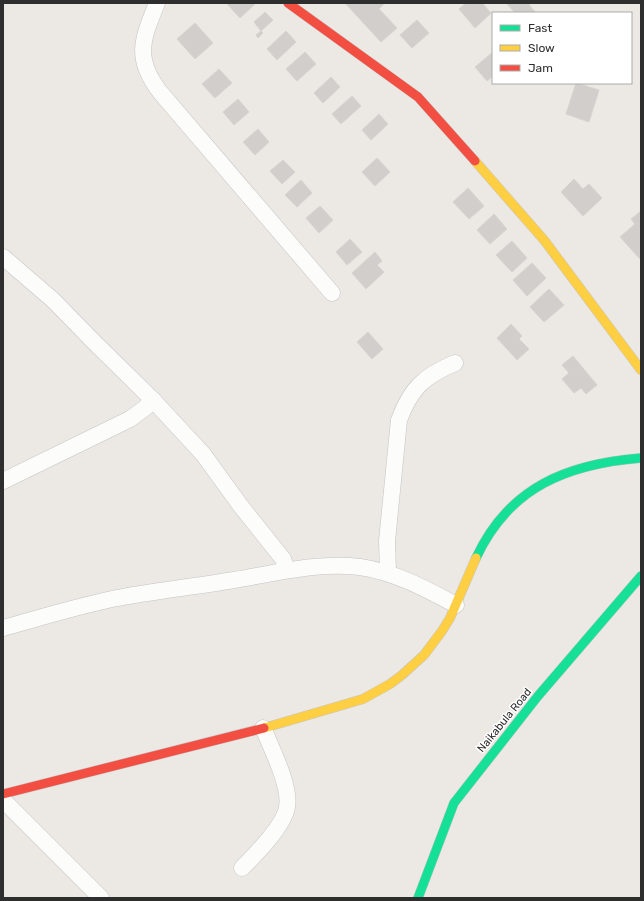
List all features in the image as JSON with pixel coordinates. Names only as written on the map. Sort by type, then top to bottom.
[{"type":"street","points":[[157,3],[145,34],[143,45],[143,56],[146,67],[154,85],[332,293]]},
{"type":"street","points":[[288,3],[418,97],[544,240],[641,370]]},
{"type":"street","points":[[3,257],[53,300],[153,400],[203,454],[240,505],[284,559],[287,570]]},
{"type":"street","points":[[388,573],[387,541],[399,420],[404,407],[415,388],[437,372],[455,363]]},
{"type":"street","points":[[3,481],[130,419],[153,400]]},
{"type":"street","points":[[3,794],[263,728],[363,699],[388,685],[412,667],[428,650],[442,632],[456,605],[479,551],[488,534],[500,518],[523,496],[536,486],[572,470],[609,461],[641,458]]},
{"type":"street","points":[[3,628],[112,599],[239,580],[287,570],[320,566],[361,567],[388,573],[456,605]]},
{"type":"street","name":"Naikabula Road","points":[[418,898],[454,804],[481,767],[538,696],[641,576]]},
{"type":"street","points":[[242,868],[282,821],[288,805],[288,796],[281,772],[263,728]]},
{"type":"street","points":[[3,800],[101,898]]},
{"type":"building","points":[[345,3],[385,3],[379,9],[397,28],[381,42]]},
{"type":"building","points":[[466,3],[482,3],[491,13],[475,28],[459,9]]},
{"type":"building","points":[[506,3],[531,3],[529,5],[535,12],[514,12]]},
{"type":"building","points":[[227,4],[255,4],[240,18]]},
{"type":"building","points":[[265,12],[273,20],[261,31],[254,22]]},
{"type":"building","points":[[417,20],[429,33],[412,48],[400,35]]},
{"type":"building","points":[[195,23],[213,43],[195,59],[177,39]]},
{"type":"building","points":[[261,31],[263,33],[258,38],[256,35]]},
{"type":"building","points":[[286,31],[296,42],[277,60],[267,49]]},
{"type":"building","points":[[305,52],[316,64],[297,81],[286,69]]},
{"type":"building","points":[[492,53],[492,77],[487,81],[475,67]]},
{"type":"building","points":[[219,69],[232,83],[215,98],[202,84]]},
{"type":"building","points":[[331,77],[340,87],[323,103],[314,93]]},
{"type":"building","points":[[576,84],[599,90],[589,122],[566,114]]},
{"type":"building","points":[[352,96],[361,106],[341,124],[332,114]]},
{"type":"building","points":[[238,99],[249,112],[234,125],[223,112]]},
{"type":"building","points":[[379,114],[388,124],[371,140],[362,130]]},
{"type":"building","points":[[258,129],[269,142],[255,155],[243,142]]},
{"type":"building","points":[[377,158],[390,172],[375,186],[362,172]]},
{"type":"building","points":[[283,160],[295,172],[282,184],[270,171]]},
{"type":"building","points":[[574,179],[583,189],[589,184],[602,198],[583,216],[561,192]]},
{"type":"building","points":[[301,180],[312,193],[297,207],[285,195]]},
{"type":"building","points":[[468,188],[484,206],[469,219],[453,202]]},
{"type":"building","points":[[320,206],[333,220],[319,233],[306,218]]},
{"type":"building","points":[[641,211],[640,259],[620,237],[635,224],[631,219]]},
{"type":"building","points":[[494,214],[507,229],[490,244],[477,230]]},
{"type":"building","points":[[350,239],[362,252],[347,265],[336,252]]},
{"type":"building","points":[[512,241],[527,258],[512,272],[496,255]]},
{"type":"building","points":[[375,252],[382,261],[377,265],[384,272],[366,289],[352,273]]},
{"type":"building","points":[[532,263],[546,278],[527,296],[513,280]]},
{"type":"building","points":[[549,289],[564,305],[544,322],[530,307]]},
{"type":"building","points":[[511,324],[522,336],[519,339],[529,349],[517,360],[497,338]]},
{"type":"building","points":[[368,332],[383,349],[372,359],[357,342]]},
{"type":"building","points":[[573,356],[597,385],[586,394],[581,388],[574,393],[562,379],[569,373],[562,365]]},
{"type":"traffic: fast","points":[[476,558],[490,534],[505,513],[523,497],[543,484],[565,474],[589,466],[641,458]]},
{"type":"traffic: fast","points":[[418,898],[454,803],[538,696],[641,576]]},
{"type":"traffic: slow","points":[[475,161],[544,240],[641,370]]},
{"type":"traffic: slow","points":[[264,728],[363,699],[390,684],[402,675],[424,655],[442,631],[450,618],[476,558]]},
{"type":"traffic: jam","points":[[288,3],[418,97],[475,161]]},
{"type":"traffic: jam","points":[[3,794],[264,728]]}]
